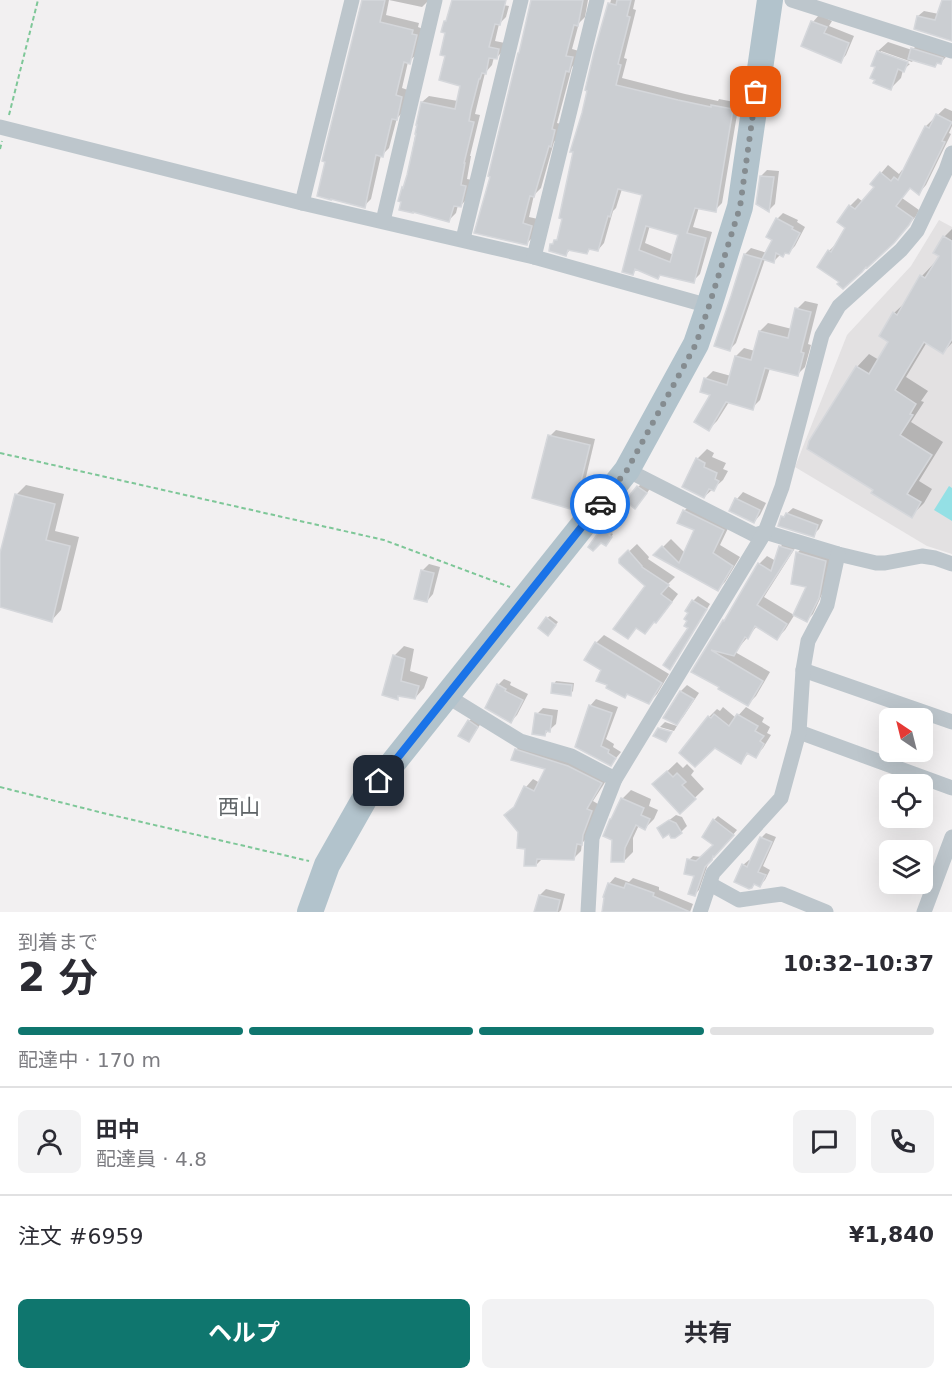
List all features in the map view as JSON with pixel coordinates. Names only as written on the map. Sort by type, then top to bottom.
[{"type":"main road","points":[[310,912],[327,865],[366,798],[627,470],[696,344],[740,207],[770,0]]},
{"type":"street","points":[[302,203],[352,0]]},
{"type":"street","points":[[383,221],[435,0]]},
{"type":"street","points":[[463,240],[521,0]]},
{"type":"street","points":[[534,257],[597,0]]},
{"type":"street","points":[[792,0],[952,51]]},
{"type":"street","points":[[3,128],[302,203],[534,257],[709,306]]},
{"type":"street","points":[[588,912],[592,838],[615,779],[765,532],[782,487],[822,335],[839,306],[901,250],[917,231],[949,168],[952,153]]},
{"type":"street","points":[[627,470],[755,535],[765,532],[876,563],[922,556],[952,564]]},
{"type":"street","points":[[700,912],[713,873],[781,798],[799,732],[803,669],[808,641],[827,605],[838,554]]},
{"type":"street","points":[[803,669],[952,722]]},
{"type":"street","points":[[447,696],[520,741],[572,756],[615,779]]},
{"type":"street","points":[[799,732],[952,788]]},
{"type":"street","points":[[924,912],[952,837]]},
{"type":"street","points":[[710,884],[739,900],[782,894],[826,912]]},
{"type":"path","points":[[0,149],[3,128],[38,0]]},
{"type":"path","points":[[0,453],[384,540],[528,594]]},
{"type":"path","points":[[0,787],[327,865]]},
{"type":"shaded area","points":[[939,220],[952,227],[952,554],[927,546],[795,467],[847,335],[911,266]]},
{"type":"water","points":[[949,486],[952,488],[952,521],[934,510]]},
{"type":"building","points":[[362,0],[385,0],[380,22],[413,30],[412,34],[417,35],[410,64],[404,62],[396,95],[402,97],[397,120],[392,119],[383,157],[376,155],[365,208],[317,196],[325,162],[322,161]]},
{"type":"building","points":[[452,0],[506,0],[500,25],[495,24],[489,47],[499,49],[497,59],[489,58],[486,74],[482,73],[479,79],[471,110],[469,121],[474,122],[464,163],[461,185],[466,186],[461,207],[454,206],[449,222],[399,210],[401,202],[398,201],[407,175],[421,102],[455,109],[460,86],[439,80],[445,56],[440,55],[445,33],[441,32]]},
{"type":"building","points":[[531,0],[583,0],[578,26],[574,25],[566,56],[573,57],[569,72],[566,71],[552,129],[555,130],[551,147],[549,146],[534,197],[530,196],[523,223],[532,226],[527,245],[474,233],[490,177],[488,176]]},
{"type":"building","points":[[617,0],[631,0],[627,16],[630,17],[618,64],[621,65],[616,85],[711,107],[711,105],[733,109],[716,212],[695,208],[687,233],[706,238],[694,283],[660,275],[658,279],[635,269],[633,275],[622,272],[642,195],[618,189],[598,251],[589,249],[587,254],[568,250],[566,256],[549,251],[550,244],[557,240],[562,219],[559,218],[573,152],[570,152],[582,113],[594,52],[608,3],[616,5]],"holes":[[[646,226],[678,235],[670,262],[639,250]]]},
{"type":"building","points":[[942,0],[952,0],[952,41],[914,29],[917,16],[935,20]]},
{"type":"building","points":[[811,21],[827,27],[824,33],[849,43],[841,63],[801,46]]},
{"type":"building","points":[[911,48],[943,58],[941,64],[937,63],[935,67],[908,59]]},
{"type":"building","points":[[877,51],[908,62],[904,72],[898,69],[891,90],[873,83],[875,80],[870,78],[875,67],[871,66]]},
{"type":"building","points":[[936,114],[952,122],[942,141],[945,142],[919,195],[910,188],[896,206],[913,218],[894,243],[843,289],[837,284],[839,282],[817,267],[828,250],[831,252],[845,228],[837,222],[849,205],[855,209],[874,187],[870,184],[880,172],[891,181],[894,177],[898,180],[925,126],[929,128]]},
{"type":"building","points":[[760,176],[774,177],[769,212],[756,204]]},
{"type":"building","points":[[776,218],[800,233],[789,254],[785,253],[783,257],[776,253],[774,263],[762,259],[772,240],[766,237]]},
{"type":"building","points":[[943,236],[952,241],[952,339],[943,354],[924,342],[895,390],[916,404],[910,414],[913,415],[900,435],[932,455],[907,494],[921,502],[912,518],[871,493],[873,490],[807,449],[809,441],[856,366],[869,374],[888,342],[879,336],[893,312],[897,315],[920,275],[925,278],[939,256],[933,253]]},
{"type":"building","points":[[744,254],[762,259],[730,351],[714,346]]},
{"type":"building","points":[[795,308],[811,312],[801,352],[804,353],[798,376],[765,368],[753,410],[726,402],[709,431],[694,422],[710,395],[700,392],[704,378],[727,385],[735,356],[751,360],[759,331],[788,338]]},
{"type":"building","points":[[548,435],[590,445],[574,510],[532,498]]},
{"type":"building","points":[[696,458],[705,463],[704,467],[717,473],[715,479],[719,481],[714,491],[709,489],[704,498],[682,487]]},
{"type":"building","points":[[637,486],[647,493],[635,509],[625,501]]},
{"type":"building","points":[[15,494],[55,504],[46,540],[70,546],[52,622],[0,607],[0,553]]},
{"type":"building","points":[[735,498],[760,510],[754,523],[729,511]]},
{"type":"building","points":[[683,510],[724,530],[713,553],[733,566],[718,591],[653,555],[662,546],[679,563],[694,530],[677,523]]},
{"type":"building","points":[[786,513],[818,525],[814,537],[778,526],[781,516],[784,517]]},
{"type":"building","points":[[608,519],[616,528],[609,535],[612,537],[606,546],[601,543],[593,551],[588,547]]},
{"type":"building","points":[[779,546],[793,550],[757,605],[787,624],[777,640],[755,626],[748,639],[745,637],[734,656],[711,650],[763,681],[748,706],[691,672],[758,563],[771,571]]},
{"type":"building","points":[[628,550],[642,567],[669,585],[661,594],[672,602],[645,634],[636,628],[628,639],[613,629],[645,586],[619,563],[619,559]]},
{"type":"building","points":[[796,552],[826,561],[819,598],[807,622],[793,615],[806,587],[791,584]]},
{"type":"building","points":[[421,570],[434,573],[427,602],[414,599]]},
{"type":"building","points":[[692,600],[707,609],[670,670],[663,665],[688,628],[684,626],[687,621],[684,619],[688,613],[685,611]]},
{"type":"building","points":[[546,617],[556,625],[548,636],[538,628]]},
{"type":"building","points":[[595,642],[662,683],[649,704],[627,694],[625,698],[606,688],[607,685],[596,681],[601,670],[584,660]]},
{"type":"building","points":[[393,655],[405,659],[401,681],[419,686],[415,699],[398,696],[398,700],[382,695]]},
{"type":"building","points":[[552,683],[572,685],[571,696],[551,693]]},
{"type":"building","points":[[497,684],[523,700],[511,723],[485,708]]},
{"type":"building","points":[[680,691],[694,699],[677,725],[663,718]]},
{"type":"building","points":[[589,705],[612,713],[601,746],[609,750],[608,753],[616,758],[611,766],[575,747]]},
{"type":"building","points":[[535,713],[552,716],[550,732],[546,731],[545,736],[532,734]]},
{"type":"building","points":[[714,714],[729,726],[737,714],[758,726],[755,731],[764,736],[760,741],[764,744],[756,758],[747,753],[741,764],[715,748],[695,767],[679,753],[708,716],[711,718]]},
{"type":"building","points":[[468,720],[478,727],[469,742],[458,736]]},
{"type":"building","points":[[658,728],[672,732],[666,742],[653,736]]},
{"type":"building","points":[[515,749],[568,766],[602,783],[587,809],[592,811],[583,835],[582,845],[577,844],[574,860],[537,859],[536,866],[524,866],[525,849],[517,848],[518,832],[504,815],[514,807],[524,786],[534,791],[545,769],[511,760]]},
{"type":"building","points":[[667,771],[673,777],[677,773],[686,782],[682,785],[696,799],[680,814],[652,784]]},
{"type":"building","points":[[621,798],[644,808],[641,815],[650,819],[645,830],[636,825],[625,848],[624,862],[611,862],[612,840],[603,836]]},
{"type":"building","points":[[713,819],[734,835],[705,867],[695,896],[688,894],[694,876],[684,874],[687,859],[696,861],[713,845],[702,837]]},
{"type":"building","points":[[669,820],[676,823],[682,833],[675,838],[671,838],[669,834],[663,838],[657,828]]},
{"type":"building","points":[[760,837],[772,842],[758,872],[766,875],[760,887],[754,884],[749,889],[734,882],[742,864],[747,867]]},
{"type":"building","points":[[608,883],[624,888],[626,883],[654,893],[653,896],[690,912],[602,912],[603,897]]},
{"type":"building","points":[[539,895],[560,900],[557,912],[534,912]]},
{"type":"way so far","points":[[600,504],[627,470],[696,344],[740,207],[756,92]]},
{"type":"district","name":"西山","points":[[239,807]]},
{"type":"route","points":[[379,781],[600,504]]}]
